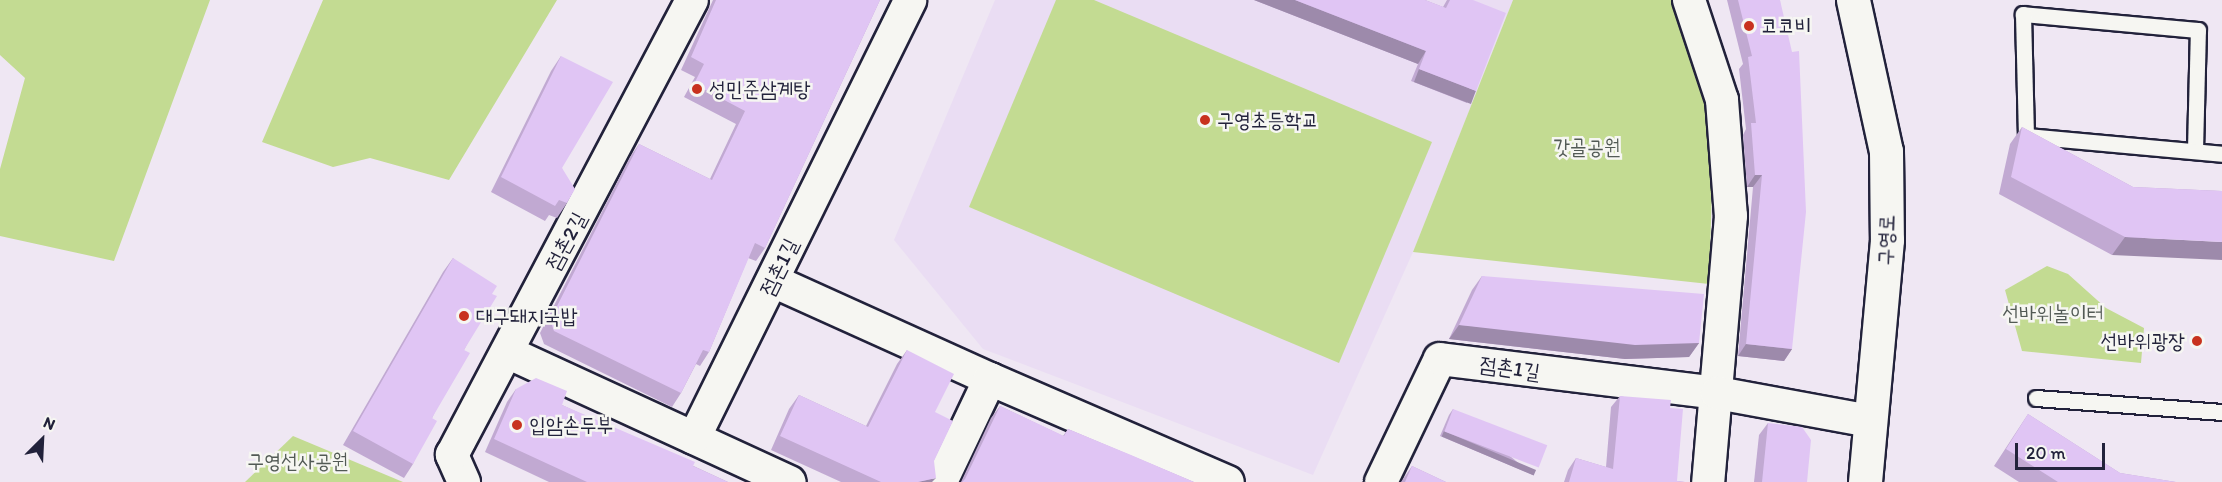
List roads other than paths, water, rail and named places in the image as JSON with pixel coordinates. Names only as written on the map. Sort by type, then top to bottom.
[{"type":"main road","name":"구영로","points":[[1853,0],[1886,151],[1887,240],[1864,482]]},
{"type":"street","name":"점촌2길","points":[[464,482],[452,455],[692,0]]},
{"type":"street","name":"점촌1길","points":[[694,438],[910,0]]},
{"type":"street","points":[[1689,0],[1714,70],[1728,147],[1731,227],[1708,482]]},
{"type":"street","points":[[773,281],[990,379],[1228,482]]},
{"type":"street","points":[[507,352],[790,482]]},
{"type":"street","name":"점촌1길","points":[[1381,482],[1440,359],[1717,393],[1870,421]]},
{"type":"street","points":[[941,482],[990,379]]},
{"type":"lane","points":[[2195,150],[2198,30],[2023,14],[2026,136],[2222,154]]},
{"type":"lane","points":[[2036,398],[2222,412]]},
{"type":"place","name":"코코비","points":[[1749,26]]},
{"type":"place","name":"성민준삼계탕","points":[[697,89]]},
{"type":"place","name":"구영초등학교","points":[[1205,120]]},
{"type":"place","name":"대구돼지국밥","points":[[464,316]]},
{"type":"place","name":"선바위광장","points":[[2197,341]]},
{"type":"place","name":"입암손두부","points":[[517,425]]},
{"type":"park label","name":"갓골공원","points":[[1587,147]]},
{"type":"park label","name":"선바위놀이터","points":[[2053,313]]},
{"type":"park label","name":"구영선사공원","points":[[298,461]]}]
